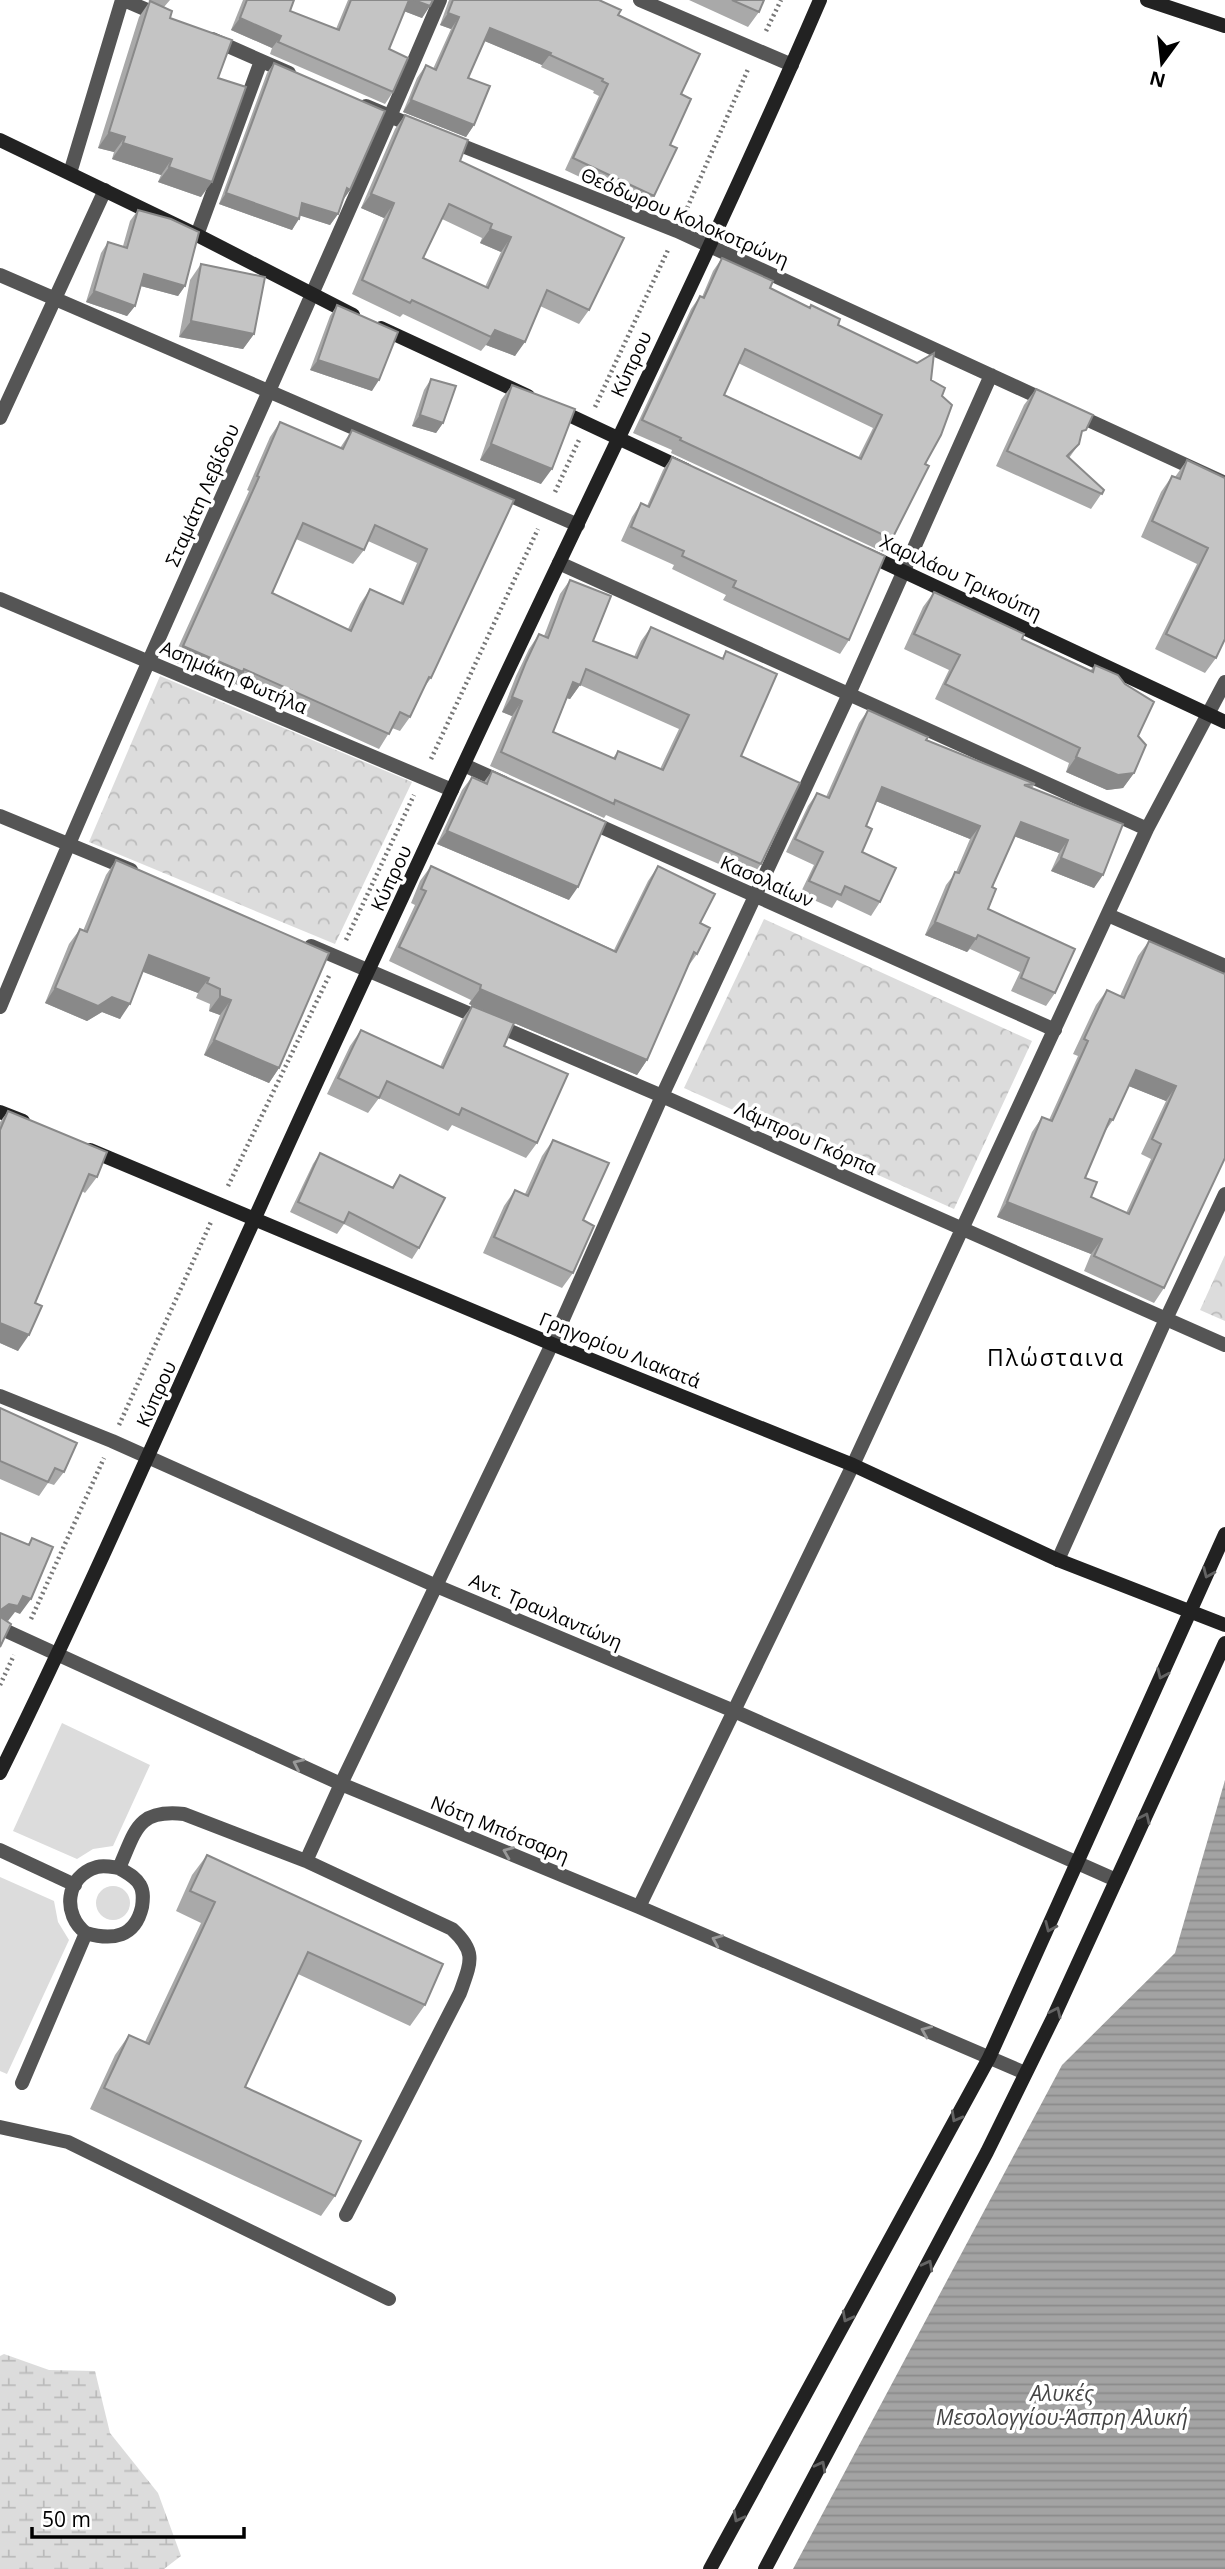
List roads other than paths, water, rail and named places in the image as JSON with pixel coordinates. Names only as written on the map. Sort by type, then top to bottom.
[{"type":"street","points":[[70,173],[123,0],[174,22]]},
{"type":"street","name":"Σταμάτη Λεβίδου","points":[[0,1007],[147,661],[313,296],[440,0]]},
{"type":"street","points":[[640,0],[792,65]]},
{"type":"street","name":"Κύπρου","points":[[0,1773],[59,1654],[149,1458],[254,1218],[452,790],[709,246],[820,0]]},
{"type":"street","points":[[1147,0],[1225,26]]},
{"type":"street","points":[[199,33],[308,81]]},
{"type":"street","points":[[197,235],[261,61]]},
{"type":"street","name":"Θεόδωρου Κολοκοτρώνη","points":[[355,102],[677,231],[1225,483]]},
{"type":"street","points":[[0,140],[197,235],[313,296],[705,479]]},
{"type":"street","points":[[0,418],[105,190]]},
{"type":"street","points":[[0,275],[578,526]]},
{"type":"street","points":[[306,1861],[434,1586],[552,1344],[662,1096],[849,694],[991,375]]},
{"type":"street","name":"Χαριλάου Τρικούπη","points":[[854,548],[1225,722]]},
{"type":"street","points":[[559,563],[1147,829]]},
{"type":"street","name":"Ασημάκη Φωτήλα","points":[[0,599],[452,790]]},
{"type":"street","points":[[639,1907],[853,1465],[1147,829],[1225,682]]},
{"type":"street","points":[[464,765],[515,788]]},
{"type":"street","points":[[0,816],[145,876]]},
{"type":"street","name":"Κασολαίων","points":[[578,817],[1055,1030]]},
{"type":"street","points":[[1108,915],[1225,966]]},
{"type":"street","name":"Λάμπρου Γκόρπα","points":[[299,941],[662,1096],[1225,1345]]},
{"type":"street","points":[[0,1112],[37,1127]]},
{"type":"street","name":"Γρηγορίου Λιακατά","points":[[73,1143],[552,1344],[853,1465],[1058,1560],[1225,1625]]},
{"type":"street","points":[[1058,1560],[1225,1194]]},
{"type":"street","name":"Αντ. Τραυλαντώνη","points":[[0,1396],[112,1441],[434,1586],[734,1711],[1116,1880]]},
{"type":"street","points":[[709,2569],[989,2058],[1225,1534]]},
{"type":"street","name":"Νότη Μπότσαρη","points":[[0,1628],[341,1784],[639,1907],[1025,2073]]},
{"type":"street","points":[[765,2569],[987,2152],[1053,2018],[1225,1643]]},
{"type":"street","points":[[119,1868],[139,1826],[147,1816],[164,1812],[184,1814],[306,1861],[452,1928],[466,1941],[471,1956],[460,1993],[346,2215]]},
{"type":"street","points":[[0,1850],[75,1885]]},
{"type":"street","points":[[96,1867],[119,1868],[140,1885],[143,1894],[139,1916],[133,1926],[113,1937],[102,1938],[86,1933],[76,1925],[69,1910],[69,1901],[75,1885],[96,1867]]},
{"type":"street","points":[[22,2082],[86,1933]]},
{"type":"street","points":[[0,2127],[68,2143],[389,2299]]},
{"type":"water","name":"Αλυκές Μεσολογγίου-Άσπρη Αλυκή","points":[[1225,1780],[1225,2569],[793,2569],[1062,2065],[1175,1953]]},
{"type":"district","name":"Πλώσταινα","points":[[1056,1358]]}]
